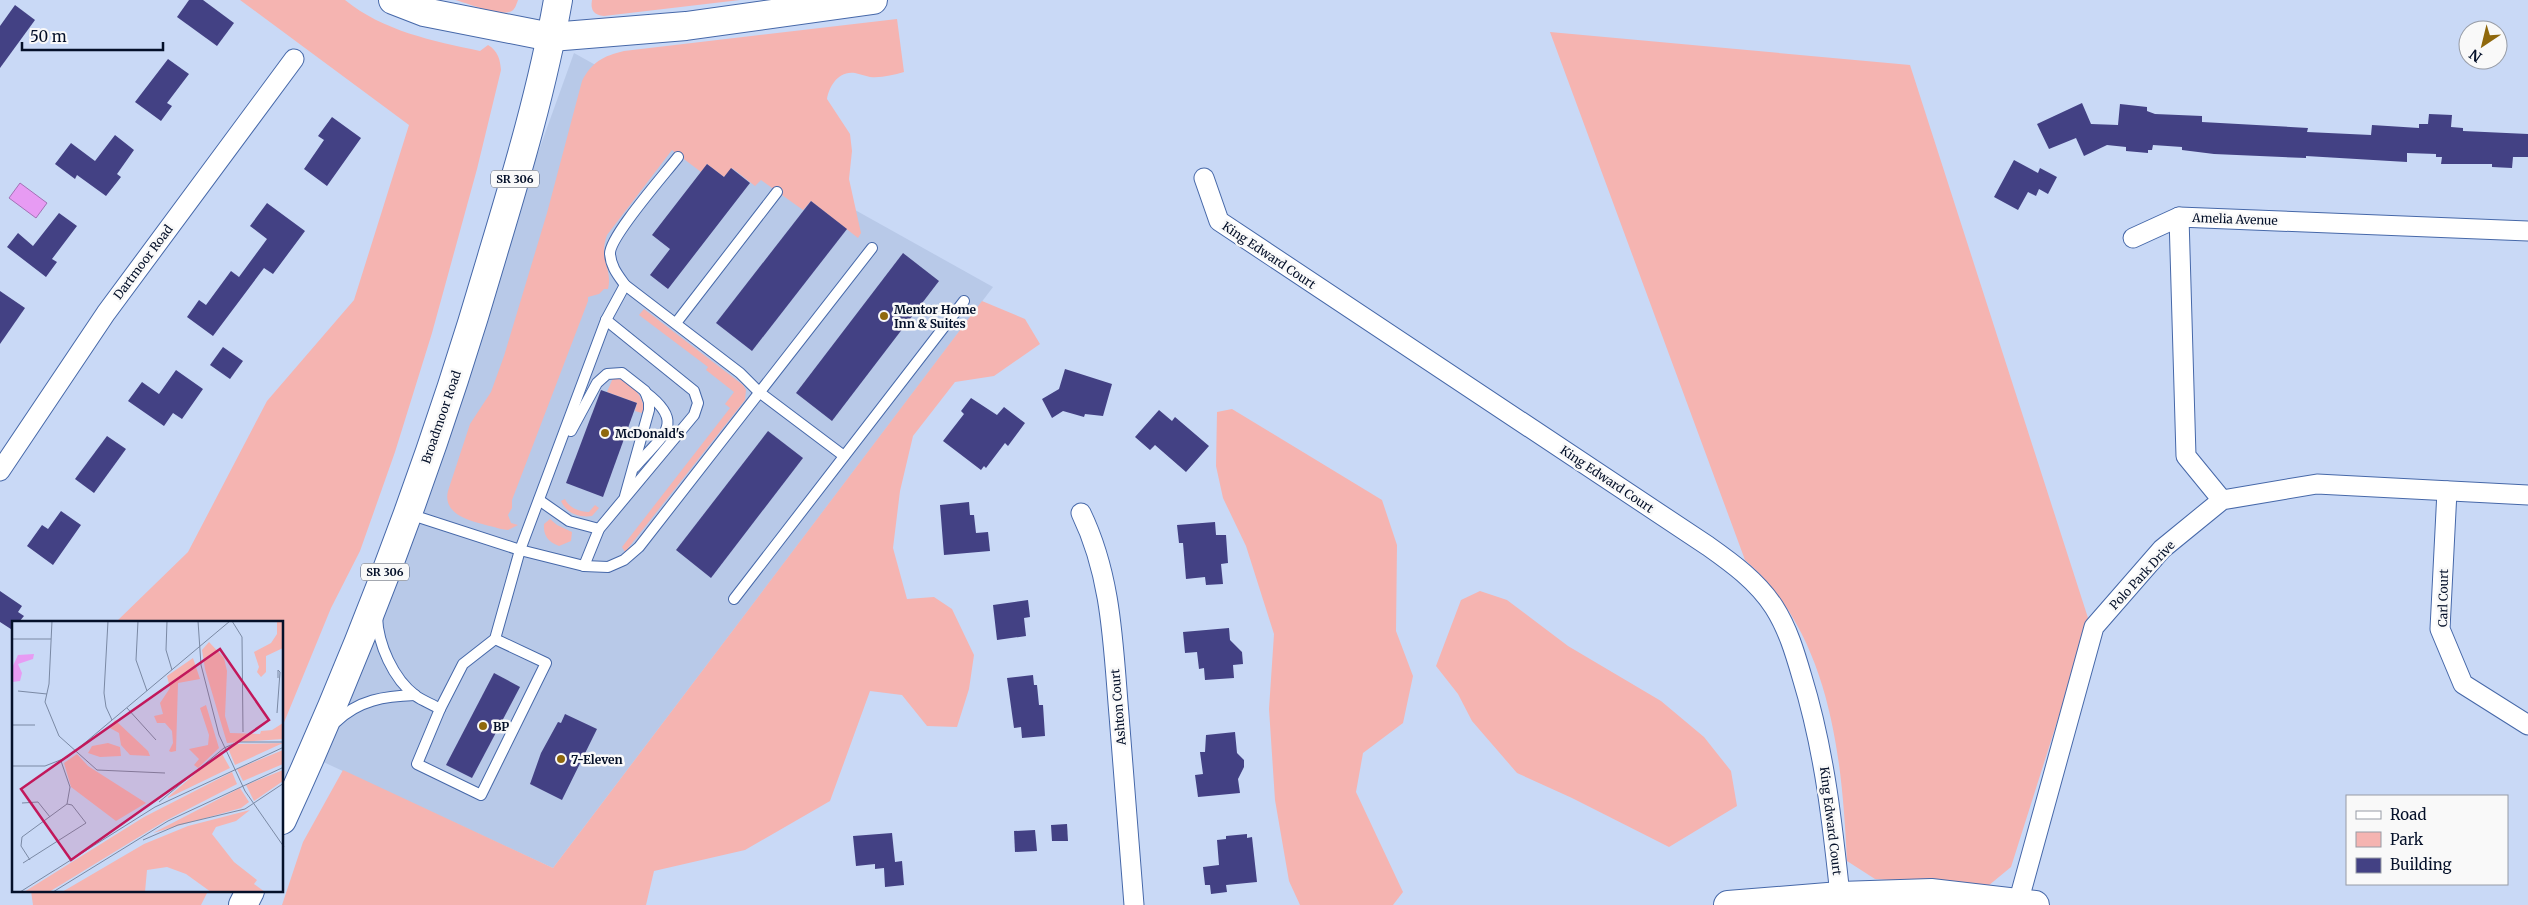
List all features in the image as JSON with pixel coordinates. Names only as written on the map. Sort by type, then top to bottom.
[{"type":"main road","points":[[393,0],[424,12],[551,37],[686,26],[873,0]]},
{"type":"main road","name":"Broadmoor Road","points":[[284,816],[320,737],[408,513],[474,318],[515,178],[551,37],[558,0]]},
{"type":"main road","points":[[243,905],[250,892]]},
{"type":"main road","points":[[1728,905],[1840,901],[1931,893],[2026,904]]},
{"type":"street","name":"Dartmoor Road","points":[[0,471],[106,313],[294,59]]},
{"type":"street","name":"King Edward Court","points":[[1204,178],[1218,221],[1708,546],[1737,567],[1758,588],[1774,607],[1790,636],[1819,737],[1828,786],[1840,901]]},
{"type":"street","name":"Amelia Avenue","points":[[2222,500],[2186,456],[2178,217],[2528,231]]},
{"type":"street","points":[[2133,238],[2178,217]]},
{"type":"street","points":[[2222,500],[2317,484],[2528,495]]},
{"type":"street","name":"Carl Court","points":[[2448,491],[2440,628],[2463,684],[2528,725]]},
{"type":"street","name":"Polo Park Drive","points":[[2026,904],[2094,627],[2162,550],[2222,500]]},
{"type":"street","name":"Ashton Court","points":[[1081,513],[1095,542],[1104,574],[1113,649],[1134,905]]},
{"type":"lane","points":[[678,157],[616,236],[610,253],[614,269],[625,285],[740,373],[759,392],[844,456]]},
{"type":"lane","points":[[676,324],[777,192]]},
{"type":"lane","points":[[408,513],[520,550],[584,566],[608,567],[624,560],[639,547],[872,248]]},
{"type":"lane","points":[[495,639],[546,663],[481,795],[417,764],[440,709],[463,664],[495,639],[520,550],[606,320],[625,285]]},
{"type":"lane","points":[[734,599],[964,301]]},
{"type":"lane","points":[[584,566],[599,529],[694,415],[698,403],[694,391],[606,320]]},
{"type":"lane","points":[[554,462],[602,377],[611,372],[622,374],[662,404],[668,412],[667,430],[632,470]]},
{"type":"lane","points":[[624,499],[649,410],[644,391]]},
{"type":"lane","points":[[539,500],[569,521],[599,529]]},
{"type":"lane","points":[[376,596],[378,628],[386,655],[399,677],[415,695],[440,709]]},
{"type":"lane","points":[[320,737],[343,714],[365,702],[390,696],[415,695]]},
{"type":"shaded area","points":[[574,53],[993,287],[553,868],[319,760]]},
{"type":"shaded area","points":[[20,183],[47,203],[36,218],[9,198]]},
{"type":"green space","points":[[240,0],[345,0],[376,20],[427,39],[480,51],[488,45],[498,56],[501,70],[477,169],[432,333],[395,452],[360,551],[331,608],[284,723],[284,621],[117,621],[188,552],[267,401],[354,300],[409,125]]},
{"type":"green space","points":[[455,0],[518,0],[513,10],[504,13],[490,11]]},
{"type":"green space","points":[[592,0],[740,0],[604,16],[594,11]]},
{"type":"green space","points":[[897,19],[904,72],[879,77],[855,73],[844,74],[833,84],[827,99],[850,134],[852,151],[849,179],[861,233],[858,238],[811,201],[803,210],[761,180],[755,186],[732,168],[724,177],[707,164],[701,172],[672,150],[607,235],[604,251],[609,275],[608,289],[588,297],[512,500],[512,508],[508,515],[511,523],[518,525],[508,530],[501,529],[474,522],[457,514],[447,500],[448,491],[470,424],[491,392],[504,356],[547,213],[582,81],[594,64],[610,55],[624,51]]},
{"type":"green space","points":[[1550,32],[1910,65],[2089,621],[2011,867],[1988,886],[1875,879],[1847,861],[1841,780],[1835,739],[1826,698],[1813,660],[1796,623],[1774,590],[1745,560]]},
{"type":"green space","points":[[982,301],[1025,319],[1040,344],[994,376],[955,382],[913,436],[900,491],[893,548],[907,599],[934,597],[952,609],[974,655],[969,689],[957,727],[927,726],[902,695],[870,691],[830,801],[745,850],[654,871],[646,905],[282,905],[303,842],[343,770],[553,868]]},
{"type":"green space","points":[[644,309],[743,385],[746,390],[745,400],[625,552],[622,547],[730,408],[725,404],[734,392],[706,370],[708,367],[639,315]]},
{"type":"green space","points":[[613,378],[630,385],[640,396],[643,407],[642,413],[635,411],[637,403],[607,392]]},
{"type":"green space","points":[[1232,409],[1382,500],[1397,545],[1396,631],[1413,676],[1403,723],[1363,753],[1356,792],[1403,892],[1393,905],[1300,905],[1289,881],[1275,800],[1269,709],[1274,634],[1246,546],[1223,498],[1216,466],[1217,412]]},
{"type":"green space","points":[[565,499],[572,507],[582,511],[589,512],[595,505],[599,508],[592,516],[574,514],[563,505],[561,501]]},
{"type":"green space","points":[[550,519],[557,525],[572,532],[571,541],[559,546],[549,540],[544,532],[544,524]]},
{"type":"green space","points":[[1480,591],[1507,600],[1568,646],[1661,701],[1704,737],[1731,771],[1737,806],[1669,847],[1572,798],[1517,773],[1472,721],[1458,694],[1436,666],[1461,600]]},
{"type":"green space","points":[[31,892],[208,892],[201,905],[33,905]]},
{"type":"building","points":[[189,0],[203,0],[234,23],[217,46],[177,17]]},
{"type":"building","points":[[15,5],[35,20],[0,68],[0,26]]},
{"type":"building","points":[[168,59],[189,74],[167,103],[172,106],[161,121],[135,102]]},
{"type":"building","points":[[2082,103],[2091,124],[2118,125],[2120,104],[2147,107],[2147,111],[2155,114],[2202,116],[2202,122],[2308,128],[2307,132],[2371,135],[2372,125],[2419,128],[2419,124],[2428,124],[2429,114],[2452,115],[2451,127],[2463,128],[2463,131],[2528,134],[2528,157],[2513,157],[2512,168],[2492,167],[2492,164],[2441,164],[2442,157],[2436,157],[2436,154],[2407,153],[2407,162],[2306,156],[2306,158],[2214,154],[2182,150],[2182,147],[2153,145],[2152,150],[2148,150],[2148,153],[2126,151],[2126,147],[2107,145],[2084,156],[2076,138],[2049,149],[2037,124]]},
{"type":"building","points":[[332,117],[361,138],[327,186],[304,169],[324,140],[318,136]]},
{"type":"building","points":[[115,135],[134,150],[117,174],[121,177],[106,196],[77,175],[75,179],[55,164],[71,143],[95,161]]},
{"type":"building","points":[[2014,160],[2038,173],[2040,168],[2057,177],[2048,194],[2039,189],[2036,196],[2028,192],[2018,210],[1994,197]]},
{"type":"building","points":[[707,164],[724,177],[731,168],[750,183],[668,289],[650,275],[670,249],[652,235]]},
{"type":"building","points":[[811,201],[847,229],[752,351],[716,323]]},
{"type":"building","points":[[267,203],[305,231],[273,274],[264,268],[213,336],[187,317],[199,300],[206,305],[231,271],[239,277],[267,239],[250,226]]},
{"type":"building","points":[[59,213],[77,226],[52,259],[57,262],[46,277],[7,247],[18,233],[33,246]]},
{"type":"building","name":"Mentor Home Inn & Suites","points":[[903,253],[939,281],[832,421],[796,393]]},
{"type":"building","points":[[0,291],[25,308],[0,344]]},
{"type":"building","points":[[223,347],[243,361],[230,379],[210,365]]},
{"type":"building","points":[[1065,369],[1112,384],[1103,416],[1085,414],[1084,417],[1063,411],[1052,418],[1042,399],[1059,389]]},
{"type":"building","points":[[176,370],[203,389],[182,419],[173,413],[164,426],[128,401],[142,382],[159,394]]},
{"type":"building","name":"McDonald's","points":[[601,390],[637,403],[603,497],[566,483]]},
{"type":"building","points":[[971,398],[997,415],[1004,407],[1025,423],[1008,446],[1005,443],[986,468],[984,466],[981,470],[943,441],[964,414],[961,411]]},
{"type":"building","points":[[1159,410],[1172,421],[1175,417],[1209,446],[1186,472],[1155,445],[1150,450],[1135,437]]},
{"type":"building","points":[[768,431],[803,458],[711,578],[676,550]]},
{"type":"building","points":[[107,436],[126,449],[94,493],[75,479]]},
{"type":"building","points":[[969,502],[970,515],[974,515],[976,533],[988,532],[990,551],[944,555],[940,505]]},
{"type":"building","points":[[61,511],[81,525],[53,565],[27,546],[42,525],[48,529]]},
{"type":"building","points":[[1215,522],[1216,535],[1226,535],[1228,563],[1221,564],[1223,584],[1206,585],[1205,577],[1186,579],[1183,543],[1179,543],[1177,525]]},
{"type":"building","points":[[0,591],[22,606],[18,612],[24,616],[20,621],[12,621],[12,630],[0,622]]},
{"type":"building","points":[[1028,600],[1030,617],[1024,618],[1026,636],[997,640],[993,605]]},
{"type":"building","points":[[1229,628],[1230,640],[1242,652],[1243,664],[1233,665],[1234,678],[1205,680],[1204,668],[1199,669],[1197,652],[1185,653],[1183,632]]},
{"type":"building","points":[[494,673],[520,687],[472,778],[446,765]]},
{"type":"building","points":[[1033,675],[1034,685],[1037,685],[1039,705],[1043,705],[1045,736],[1022,738],[1021,727],[1014,728],[1007,678]]},
{"type":"building","points":[[565,714],[597,729],[562,800],[530,784],[541,753],[558,722],[561,723]]},
{"type":"building","points":[[1235,732],[1237,753],[1244,760],[1244,767],[1238,779],[1240,793],[1198,797],[1195,775],[1203,774],[1200,752],[1205,752],[1206,735]]},
{"type":"building","points":[[1067,824],[1068,841],[1052,841],[1051,825]]},
{"type":"building","points":[[1035,830],[1037,851],[1015,852],[1014,831]]},
{"type":"building","points":[[892,833],[895,862],[902,861],[904,885],[885,887],[884,868],[875,869],[875,864],[856,866],[853,836]]},
{"type":"building","points":[[1247,834],[1247,838],[1252,837],[1257,882],[1226,885],[1227,892],[1211,894],[1210,885],[1205,885],[1203,867],[1219,865],[1217,840],[1226,839],[1226,836]]},
{"type":"place","name":"Mentor Home Inn & Suites","points":[[884,316]]},
{"type":"place","name":"McDonald's","points":[[605,433]]},
{"type":"place","name":"BP","points":[[483,726]]},
{"type":"place","name":"7-Eleven","points":[[561,759]]}]
